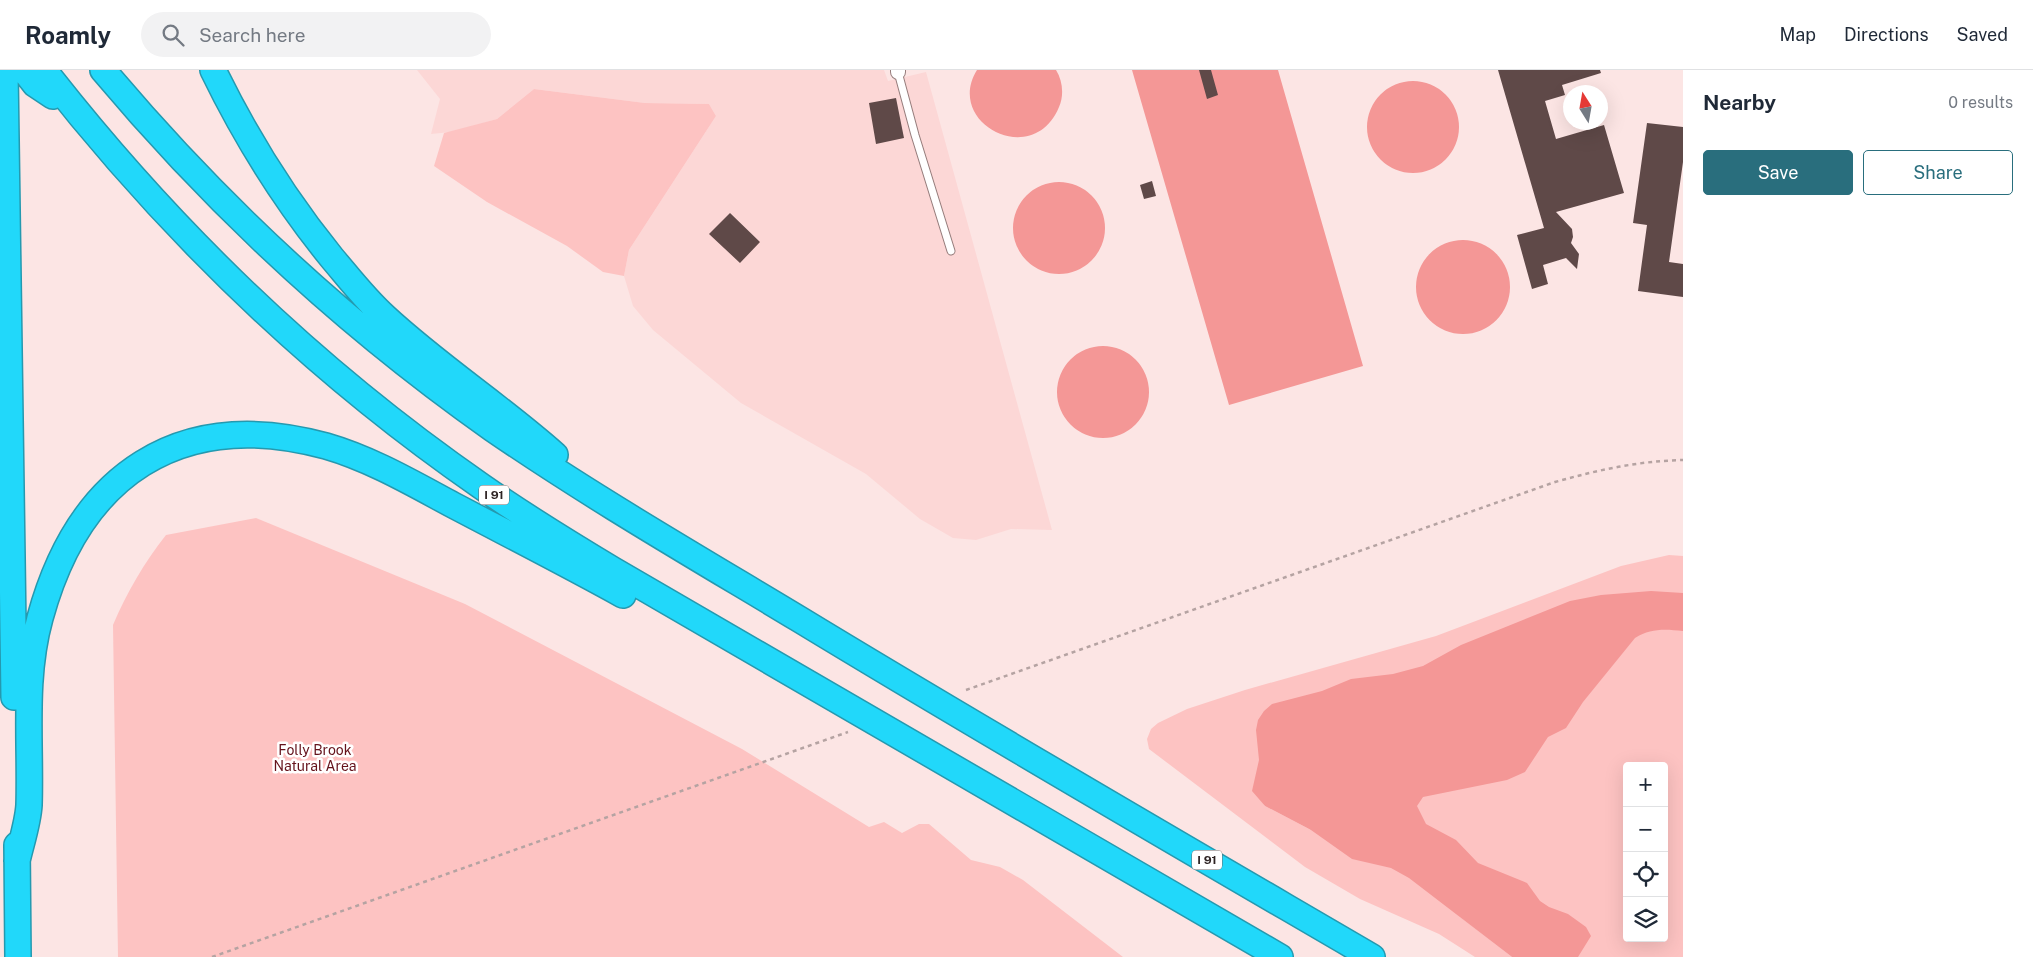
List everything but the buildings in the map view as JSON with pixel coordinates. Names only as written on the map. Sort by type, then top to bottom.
[{"type":"highway","points":[[5,70],[18,957]]},
{"type":"highway","name":"I 91","points":[[103,70],[202,182],[282,261],[330,304],[458,404],[533,456],[611,505],[890,674],[1372,957]]},
{"type":"highway","points":[[212,70],[245,133],[279,190],[366,298],[412,342],[470,388],[519,423],[611,505]]},
{"type":"highway","name":"I 91","points":[[40,76],[78,112],[134,179],[204,253],[292,335],[369,401],[452,466],[513,508],[723,634],[1280,957]]},
{"type":"highway","points":[[17,861],[29,808],[30,678],[36,632],[47,593],[76,534],[116,481],[147,459],[176,447],[206,439],[253,436],[306,442],[349,454],[394,474],[636,602],[723,634]]},
{"type":"lane","points":[[898,71],[915,135],[951,251]]},
{"type":"path","points":[[966,690],[1555,482],[1604,468],[1644,461],[1683,460]]},
{"type":"path","points":[[212,957],[848,732]]},
{"type":"shaded area","points":[[417,70],[884,70],[888,81],[926,72],[1052,530],[1011,529],[976,540],[953,538],[920,519],[866,474],[741,403],[653,330],[633,306],[624,276],[629,250],[716,116],[709,104],[645,103],[534,89],[497,119],[451,132],[431,134],[440,99]]},
{"type":"shaded area","points":[[977,70],[1056,70],[1062,88],[1062,98],[1059,107],[1047,126],[1031,135],[1013,137],[996,132],[982,122],[972,107],[970,89]]},
{"type":"shaded area","points":[[1132,70],[1278,70],[1363,366],[1229,405]]},
{"type":"shaded area","points":[[1413,81],[1431,84],[1446,94],[1456,109],[1459,127],[1456,145],[1446,160],[1431,170],[1413,173],[1395,170],[1380,160],[1370,145],[1367,127],[1370,109],[1380,94],[1395,84]]},
{"type":"shaded area","points":[[1059,182],[1076,186],[1091,196],[1101,211],[1105,228],[1101,245],[1091,260],[1076,270],[1059,274],[1042,270],[1027,260],[1017,245],[1013,228],[1017,211],[1027,196],[1042,186]]},
{"type":"shaded area","points":[[1463,240],[1481,244],[1496,254],[1506,269],[1510,287],[1506,305],[1496,320],[1481,330],[1463,334],[1445,330],[1430,320],[1420,305],[1416,287],[1420,269],[1430,254],[1445,244]]},
{"type":"shaded area","points":[[1103,346],[1120,350],[1135,360],[1145,375],[1149,392],[1145,409],[1135,424],[1120,434],[1103,438],[1086,434],[1071,424],[1061,409],[1057,392],[1061,375],[1071,360],[1086,350]]},
{"type":"shaded area","points":[[1651,591],[1683,593],[1683,631],[1658,630],[1647,632],[1635,638],[1583,702],[1566,728],[1548,737],[1525,772],[1507,780],[1423,797],[1417,806],[1426,824],[1456,840],[1478,863],[1527,883],[1540,901],[1549,907],[1568,914],[1586,927],[1591,936],[1578,957],[1512,957],[1409,878],[1391,868],[1352,859],[1311,830],[1265,806],[1252,791],[1259,760],[1256,730],[1258,720],[1272,704],[1322,691],[1351,679],[1393,674],[1423,666],[1461,645],[1570,601],[1601,595]]},
{"type":"green space","points":[[534,89],[645,103],[709,104],[716,116],[629,250],[624,276],[603,272],[567,246],[487,202],[434,166],[444,133],[497,119]]},
{"type":"green space","name":"Folly Brook Natural Area","points":[[256,518],[465,604],[742,749],[869,827],[884,822],[902,833],[919,824],[929,824],[971,860],[1000,867],[1023,880],[1123,957],[118,957],[113,625],[136,578],[166,535]]},
{"type":"green space","points":[[1669,555],[1683,556],[1683,957],[1525,957],[1459,916],[1512,957],[1475,957],[1439,934],[1360,899],[1305,867],[1149,749],[1147,739],[1151,729],[1158,723],[1187,709],[1245,690],[1436,636],[1621,566]],"holes":[[[1253,789],[1311,830],[1265,806]]]}]
